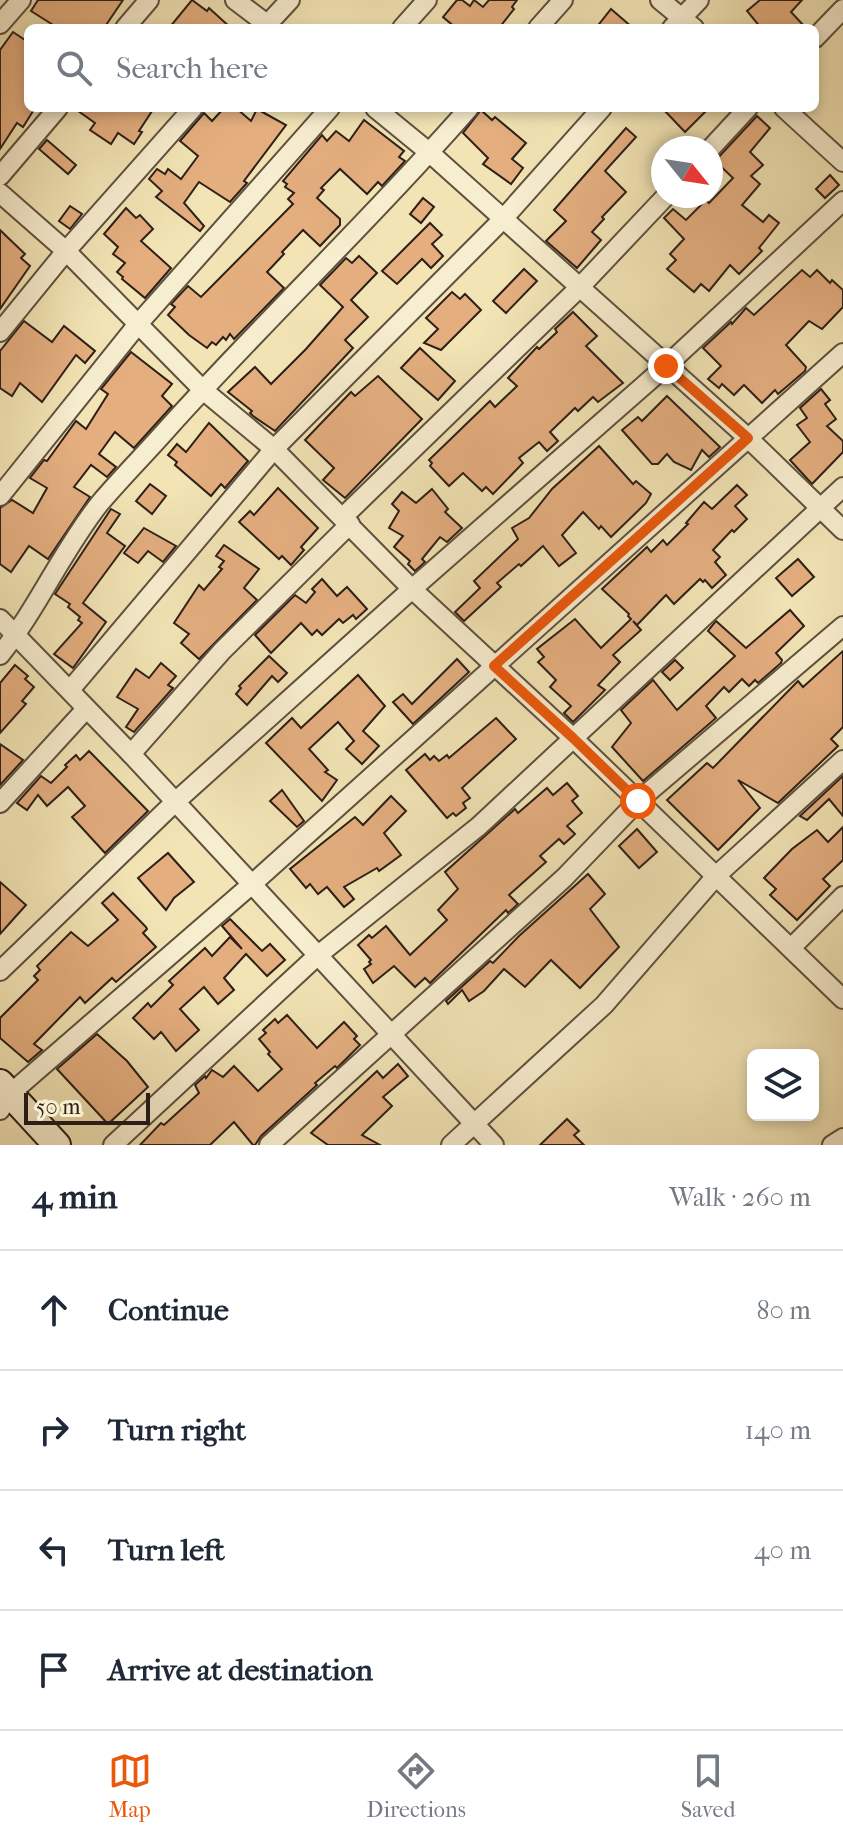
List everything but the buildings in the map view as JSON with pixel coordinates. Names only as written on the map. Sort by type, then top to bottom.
[{"type":"main road","points":[[4,1095],[57,1145]]},
{"type":"street","points":[[0,24],[21,0]]},
{"type":"street","points":[[128,24],[149,0]]},
{"type":"street","points":[[235,0],[264,24]]},
{"type":"street","points":[[270,24],[290,0]]},
{"type":"street","points":[[406,24],[427,0]]},
{"type":"street","points":[[542,24],[563,0]]},
{"type":"street","points":[[660,0],[683,24],[699,0]]},
{"type":"street","points":[[819,34],[843,9]]},
{"type":"street","points":[[0,176],[55,112]]},
{"type":"street","points":[[0,332],[66,251],[189,112]]},
{"type":"street","points":[[0,496],[138,324],[326,112]]},
{"type":"street","points":[[380,112],[430,153],[748,438],[843,530]]},
{"type":"street","points":[[0,655],[16,635],[60,560],[101,503],[203,390],[466,112]]},
{"type":"street","points":[[70,690],[274,449],[503,219],[598,112]]},
{"type":"street","points":[[722,136],[744,112]]},
{"type":"street","points":[[788,112],[843,162]]},
{"type":"street","points":[[0,193],[66,251],[203,390],[274,449],[412,589],[573,738],[843,999]]},
{"type":"street","points":[[0,971],[174,803],[666,366],[843,201]]},
{"type":"street","points":[[131,754],[222,651],[346,520],[579,288],[655,208]]},
{"type":"street","points":[[4,1095],[251,885],[843,353]]},
{"type":"street","points":[[113,1145],[317,956],[479,826],[843,487]]},
{"type":"street","points":[[0,619],[131,754],[494,1145]]},
{"type":"street","points":[[269,1145],[564,878],[638,801],[843,626]]},
{"type":"street","points":[[0,803],[86,709]]},
{"type":"street","points":[[451,1145],[604,1005],[717,875],[843,760]]},
{"type":"street","points":[[792,947],[843,896]]},
{"type":"street","points":[[832,1145],[843,1138]]},
{"type":"route","points":[[638,801],[494,666],[748,438],[666,366]]}]
